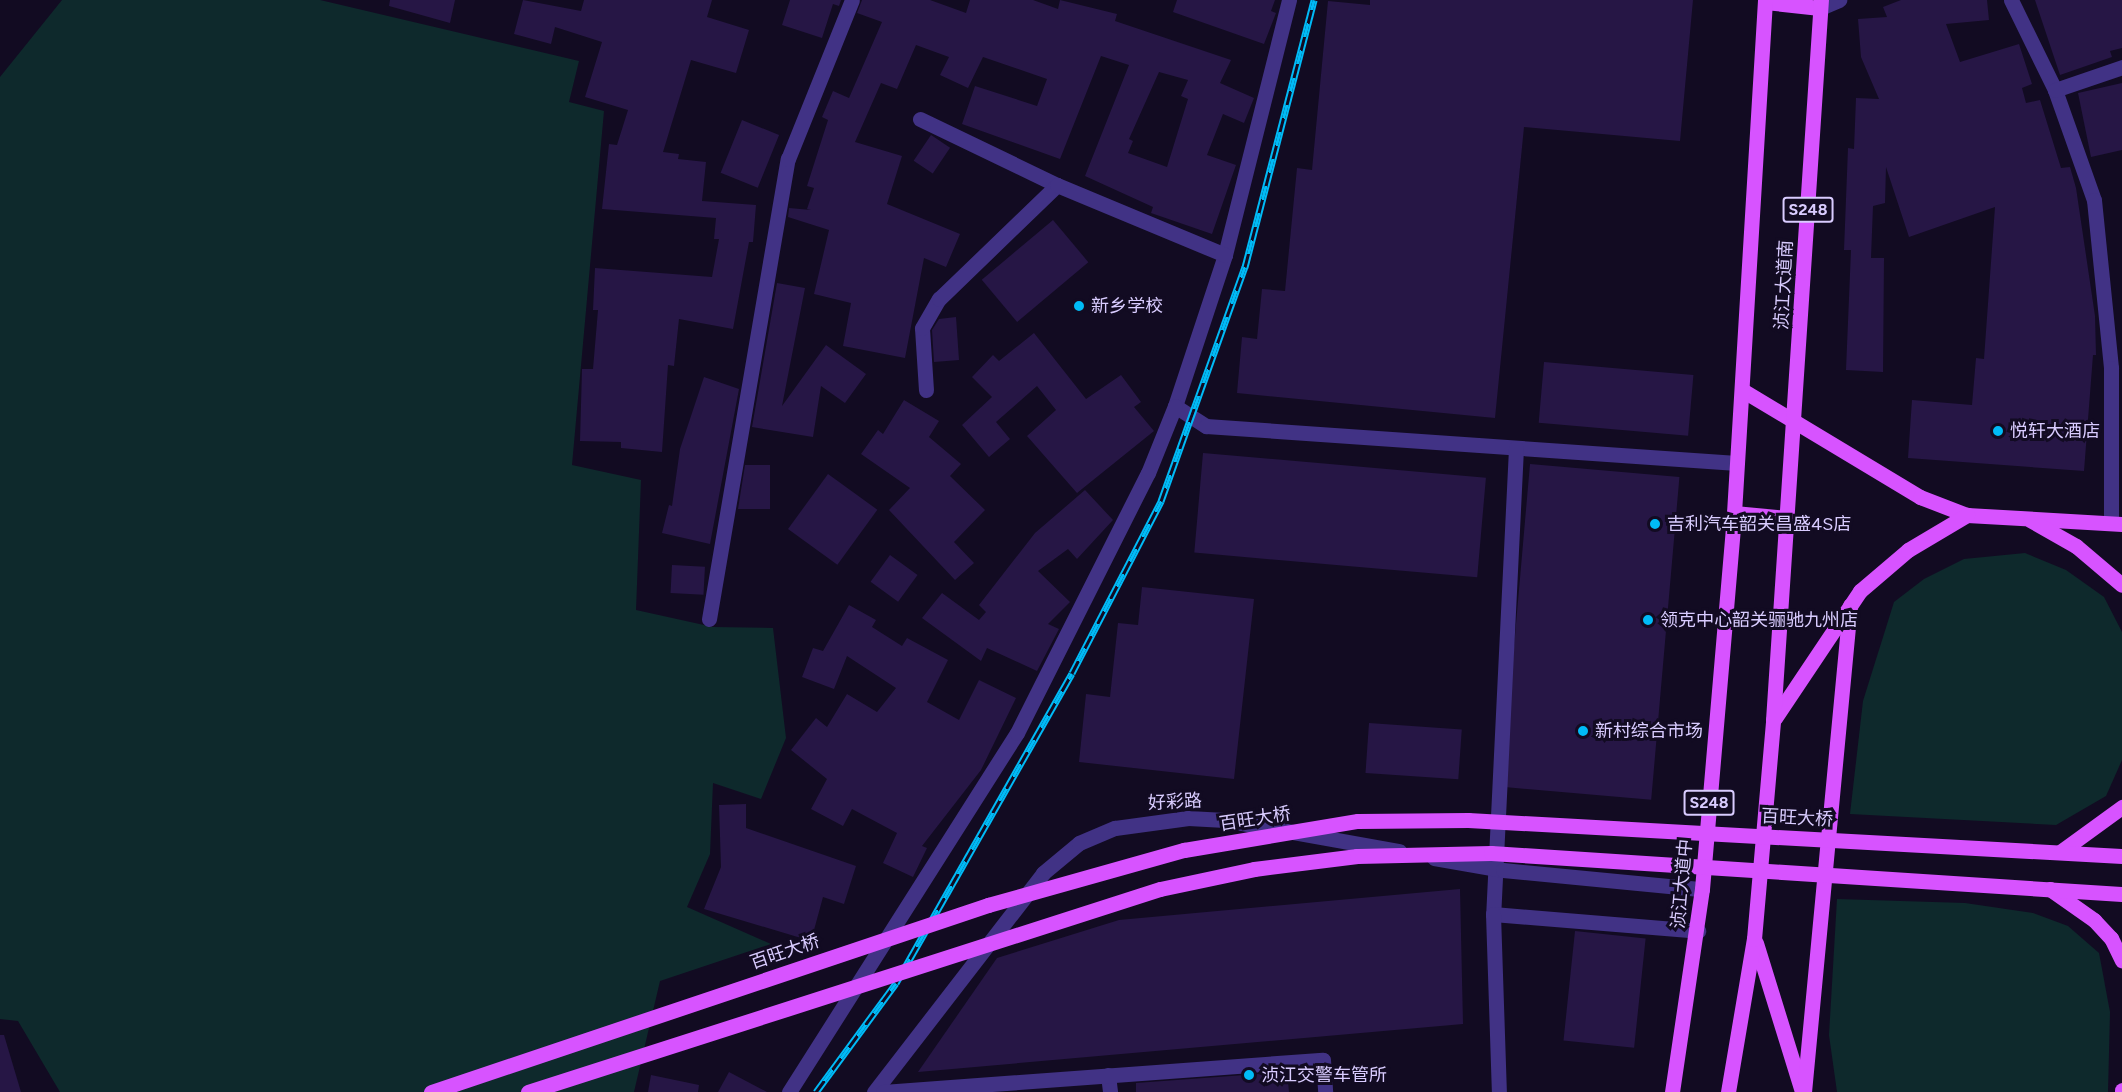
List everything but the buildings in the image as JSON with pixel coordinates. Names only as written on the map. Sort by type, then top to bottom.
[{"type":"main road","name":"浈江大道南","points":[[1742,390],[1765,1],[1820,4],[1796,419]]},
{"type":"main road","points":[[1742,390],[1796,419],[1920,497],[1967,515],[2116,523]]},
{"type":"main road","name":"浈江大道中","points":[[1672,1092],[1698,931],[1734,513],[1742,390]]},
{"type":"main road","name":"S248","points":[[1728,1092],[1754,939],[1796,419]]},
{"type":"main road","points":[[1734,513],[1788,518]]},
{"type":"main road","points":[[1773,720],[1850,605],[1880,572],[1908,550],[1967,515]]},
{"type":"main road","points":[[2028,519],[2076,546],[2122,585]]},
{"type":"main road","points":[[1803,1092],[1850,605]]},
{"type":"main road","points":[[2060,852],[2122,807]]},
{"type":"main road","name":"百旺大桥","points":[[430,1092],[988,905],[1184,850],[1358,821],[1468,820],[2122,856]]},
{"type":"main road","points":[[528,1092],[1160,889],[1254,869],[1357,856],[1491,853],[2122,894]]},
{"type":"main road","points":[[2050,889],[2094,920],[2111,938],[2122,961]]},
{"type":"main road","points":[[1754,939],[1803,1092]]},
{"type":"street","points":[[709,619],[788,159],[852,0]]},
{"type":"street","points":[[789,1092],[1017,733],[1149,473],[1175,406],[1225,255],[1289,0]]},
{"type":"street","points":[[1820,4],[1839,0]]},
{"type":"street","points":[[2011,0],[2055,90],[2094,200],[2111,368],[2116,523]]},
{"type":"street","points":[[2055,90],[2122,67]]},
{"type":"street","points":[[920,118],[1057,184],[1225,255]]},
{"type":"street","points":[[926,390],[922,328],[939,299],[1057,184]]},
{"type":"street","points":[[1175,406],[1206,426],[1737,463]]},
{"type":"street","points":[[1498,1092],[1493,914],[1516,448]]},
{"type":"street","name":"好彩路","points":[[874,1092],[1043,873],[1079,843],[1115,828],[1188,818],[1225,820],[1495,868],[1702,889]]},
{"type":"street","points":[[1493,914],[1698,931]]},
{"type":"street","points":[[883,1092],[1323,1060],[1325,1092]]},
{"type":"street","points":[[1108,1075],[1110,1092]]},
{"type":"green space","points":[[62,0],[320,0],[579,61],[569,102],[604,111],[572,465],[641,480],[636,610],[713,627],[773,628],[786,738],[761,799],[713,783],[710,854],[687,907],[771,944],[660,981],[634,1092],[60,1092],[18,1021],[0,1019],[0,77]]},
{"type":"green space","points":[[2025,553],[2066,570],[2104,597],[2122,632],[2122,760],[2106,796],[2056,825],[1850,814],[1863,701],[1894,602],[1924,579],[1964,559]]},
{"type":"green space","points":[[1837,899],[1965,903],[2033,913],[2068,926],[2099,953],[2110,1012],[2108,1092],[1837,1092],[1829,1035]]},
{"type":"railway","points":[[816,1092],[896,983],[1072,673],[1161,501],[1245,267],[1314,0]]},
{"type":"place","name":"新乡学校","points":[[1079,306]]},
{"type":"place","name":"悦轩大酒店","points":[[1998,431]]},
{"type":"place","name":"吉利汽车韶关昌盛4S店","points":[[1655,524]]},
{"type":"place","name":"领克中心韶关骊驰九州店","points":[[1648,620]]},
{"type":"place","name":"新村综合市场","points":[[1583,731]]},
{"type":"place","name":"浈江交警车管所","points":[[1249,1075]]}]
